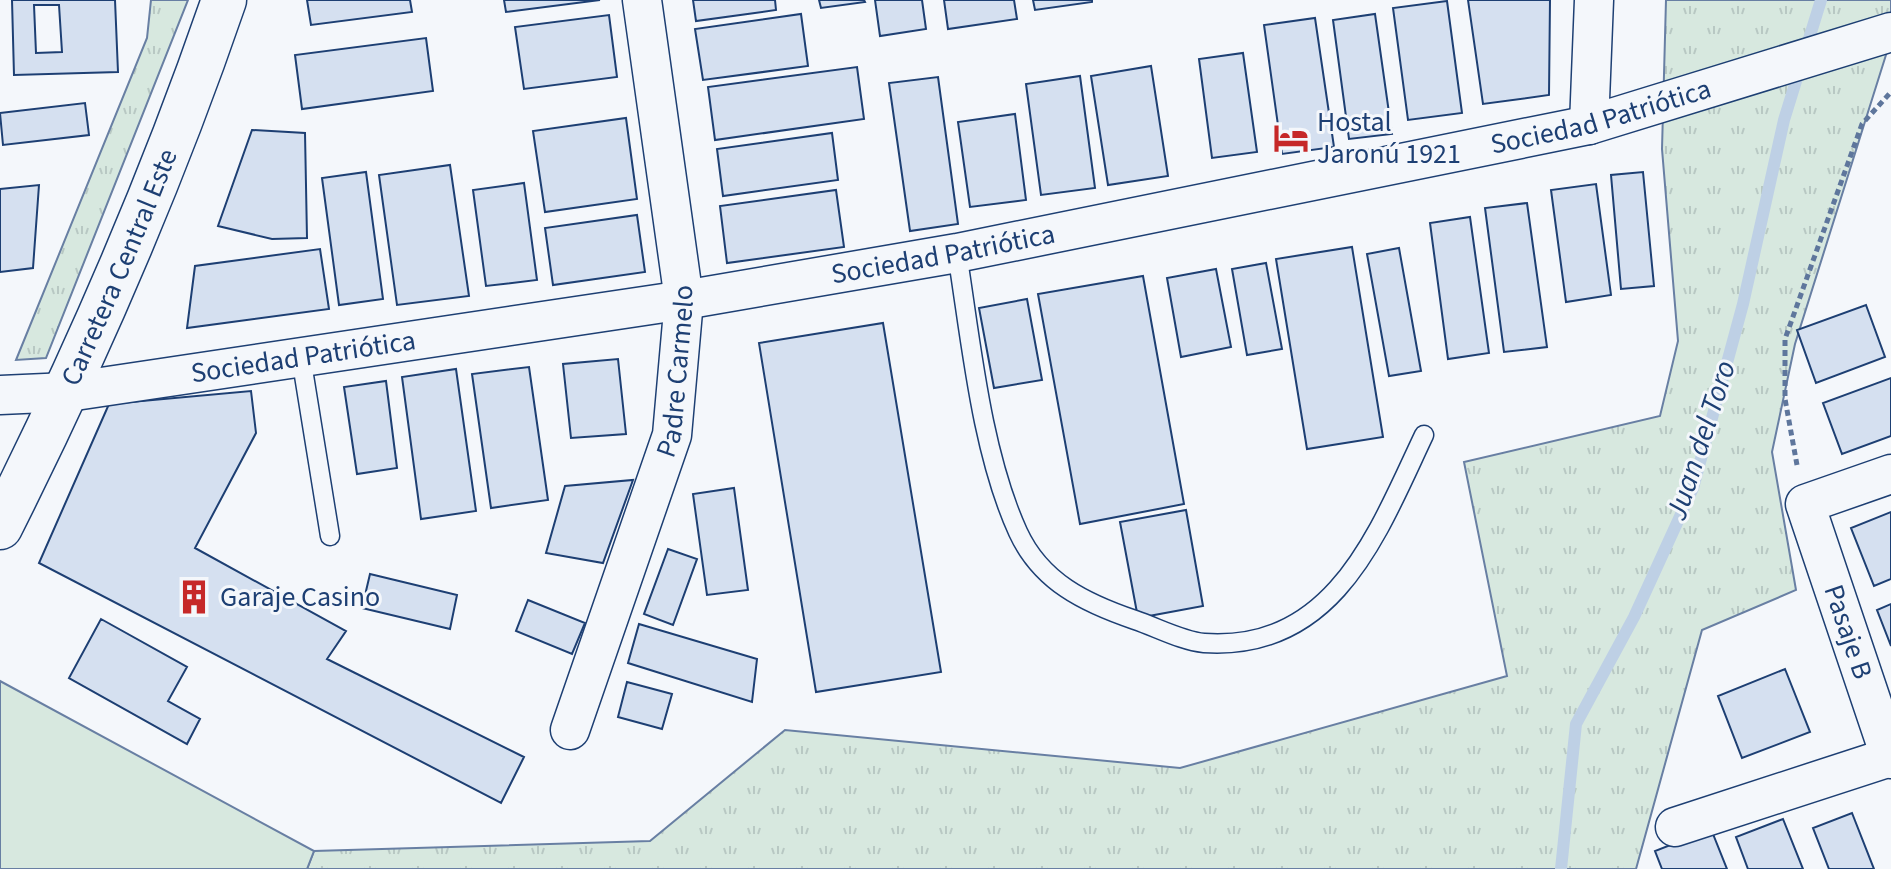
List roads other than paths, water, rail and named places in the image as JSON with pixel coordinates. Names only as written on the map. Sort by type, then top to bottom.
[{"type":"main road","name":"Carretera Central Este","points":[[0,527],[68,392],[181,127],[224,0]]},
{"type":"street","name":"Padre Carmelo","points":[[570,730],[672,435],[684,300],[642,0]]},
{"type":"street","points":[[1589,125],[1594,0]]},
{"type":"street","name":"Sociedad Patriótica","points":[[0,395],[68,392],[684,300],[957,253],[1589,125],[1880,35]]},
{"type":"street","name":"Pasaje B","points":[[1891,474],[1805,504],[1891,758]]},
{"type":"street","points":[[1675,827],[1891,758]]},
{"type":"lane","points":[[957,253],[981,403],[1018,532],[1041,569],[1085,603],[1201,643],[1246,641],[1288,629],[1322,605],[1371,547],[1424,435]]},
{"type":"lane","points":[[301,357],[330,536]]},
{"type":"waterway","name":"Juan del Toro","points":[[1561,869],[1576,724],[1634,617],[1693,488],[1743,304],[1784,120],[1821,0]]},
{"type":"place","name":"Hostal Jaronú 1921","points":[[1291,138]]},
{"type":"place","name":"Garaje Casino","points":[[194,597]]}]
